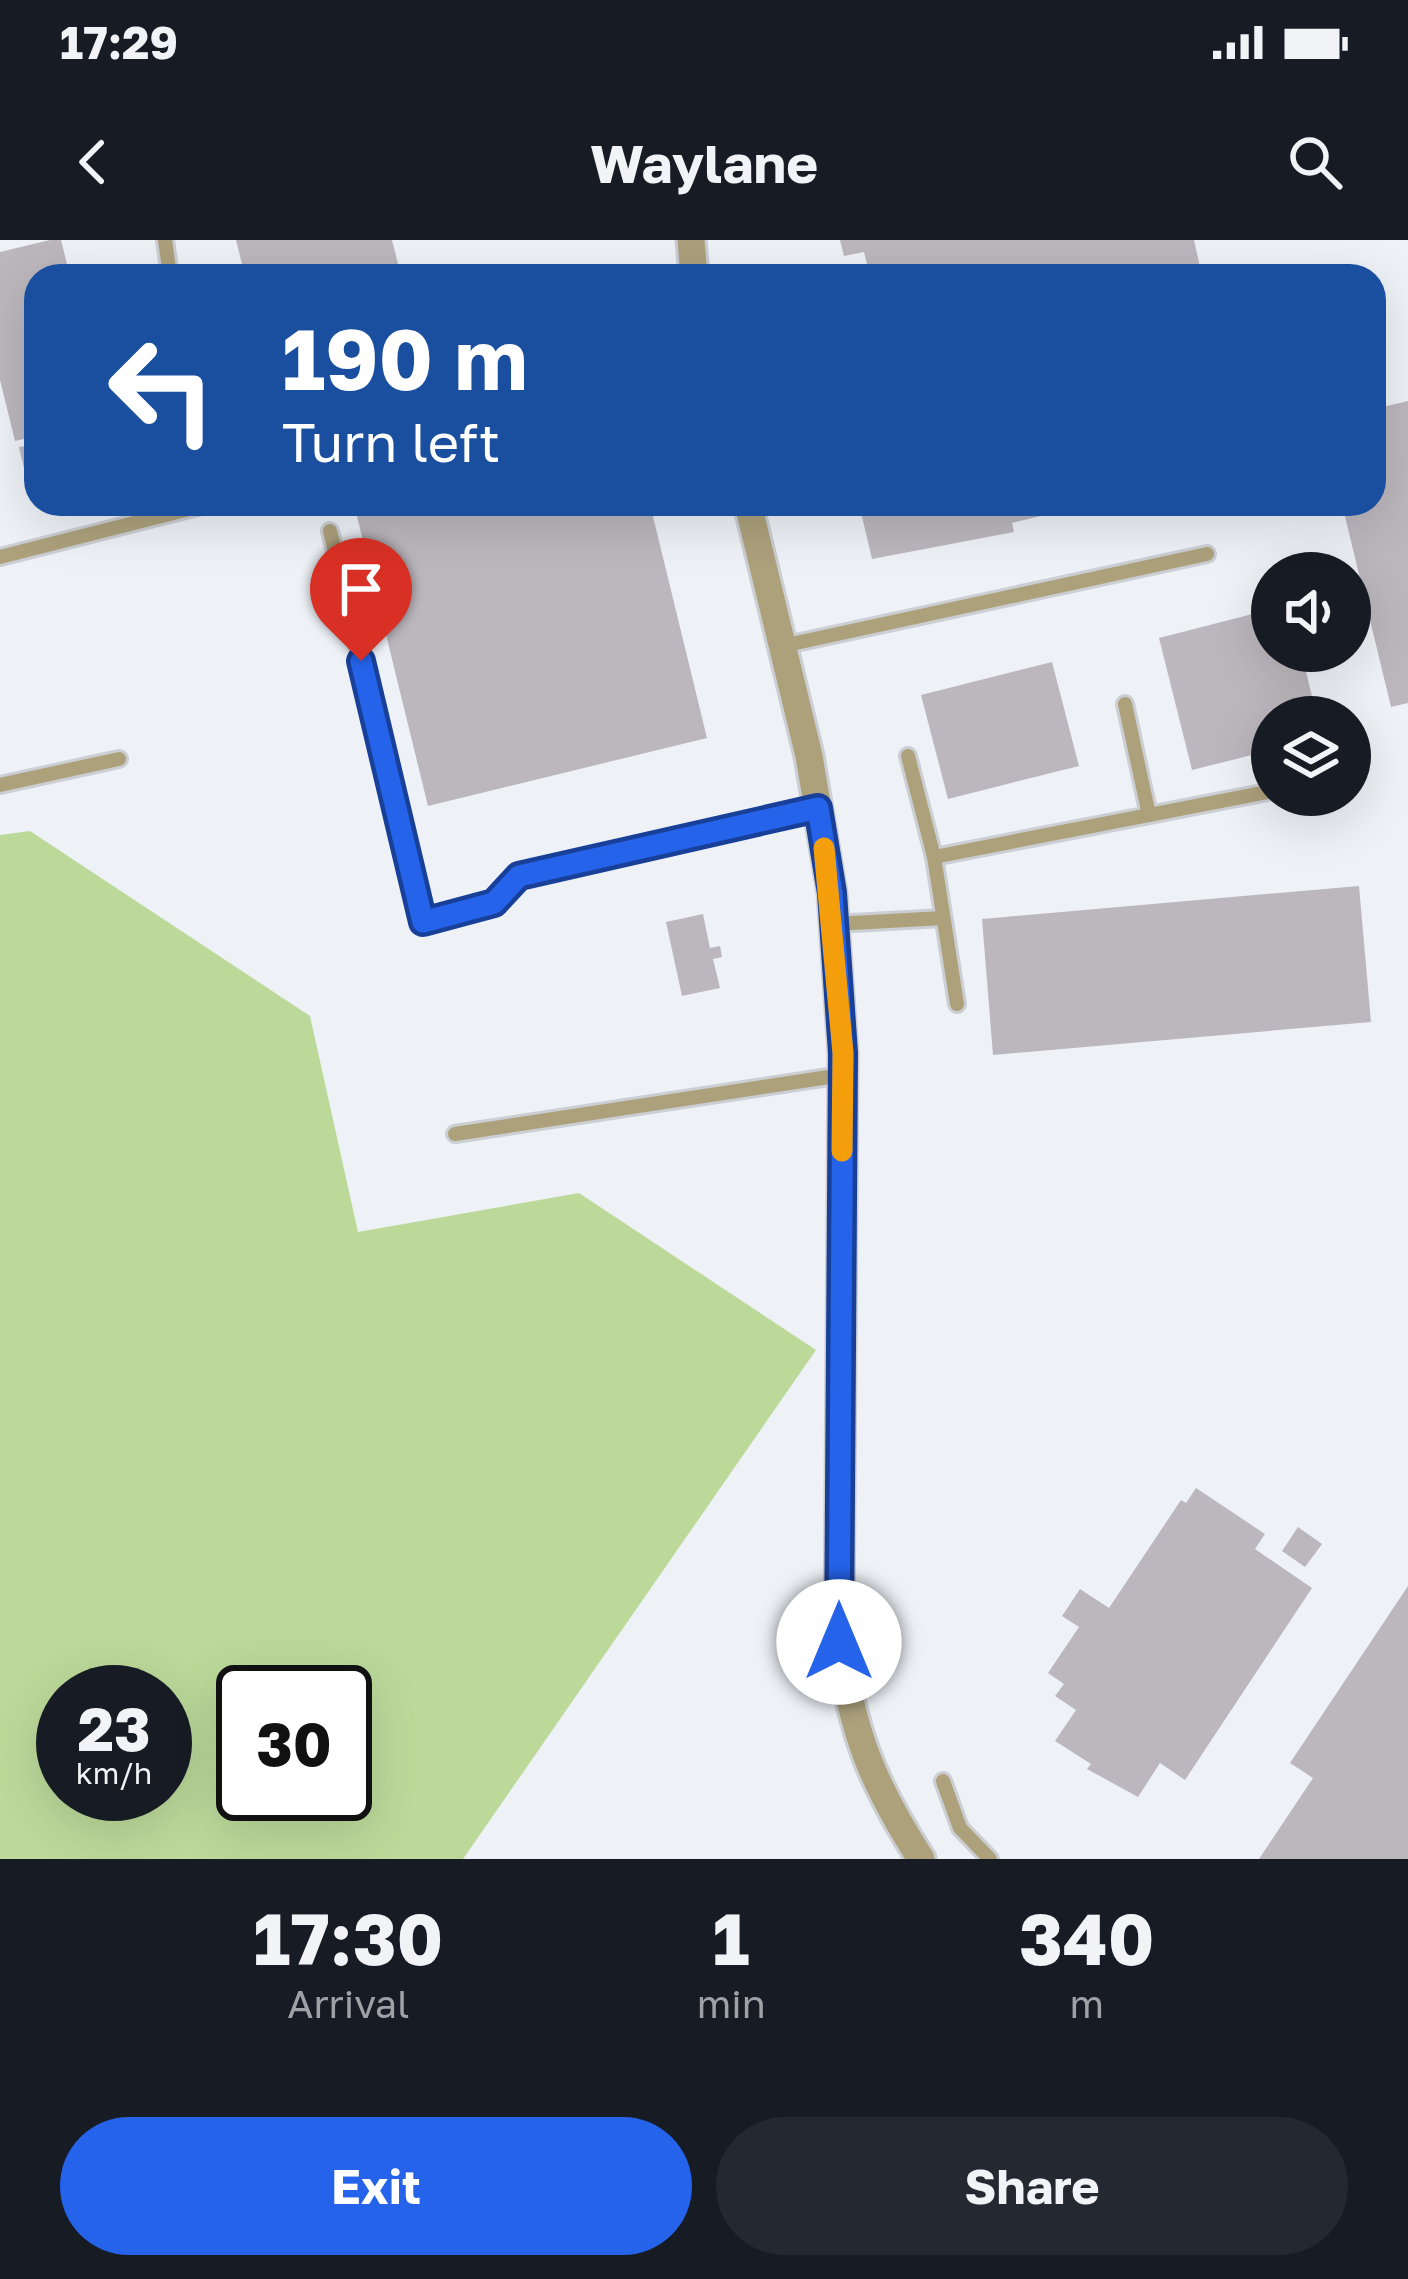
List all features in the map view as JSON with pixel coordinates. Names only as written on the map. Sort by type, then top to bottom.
[{"type":"street","points":[[751,516],[818,808],[835,924],[842,1075],[839,1642],[850,1714],[877,1790],[921,1859]]},
{"type":"lane","points":[[0,557],[162,516]]},
{"type":"lane","points":[[330,531],[423,922],[494,903],[519,876],[818,808]]},
{"type":"lane","points":[[782,646],[1207,554]]},
{"type":"lane","points":[[1125,704],[1149,815]]},
{"type":"lane","points":[[908,756],[934,857],[957,1004]]},
{"type":"lane","points":[[0,785],[119,759]]},
{"type":"lane","points":[[934,857],[1251,795]]},
{"type":"lane","points":[[835,924],[943,918]]},
{"type":"lane","points":[[454,1134],[842,1075]]},
{"type":"lane","points":[[943,1781],[960,1828],[990,1859]]},
{"type":"green space","points":[[30,831],[310,1016],[358,1232],[579,1193],[816,1350],[463,1859],[0,1859],[0,835]]},
{"type":"building","points":[[61,240],[67,264],[24,264],[24,439],[15,441],[0,380],[0,252]]},
{"type":"building","points":[[236,240],[392,240],[398,264],[242,264]]},
{"type":"building","points":[[840,240],[1194,240],[1199,264],[867,264],[864,252],[844,256]]},
{"type":"building","points":[[1408,401],[1408,703],[1391,707],[1371,624],[1371,552],[1354,552],[1345,516],[1386,516],[1386,406]]},
{"type":"building","points":[[357,516],[653,516],[707,738],[428,806]]},
{"type":"building","points":[[862,516],[1041,516],[1012,523],[1014,532],[872,559]]},
{"type":"building","points":[[1251,614],[1251,672],[1306,672],[1312,696],[1251,696],[1251,755],[1192,770],[1159,638]]},
{"type":"building","points":[[1052,662],[1079,766],[948,799],[921,695]]},
{"type":"building","points":[[1359,886],[1371,1022],[993,1055],[982,919]]},
{"type":"building","points":[[703,914],[710,948],[720,946],[722,957],[713,959],[720,988],[682,996],[666,922]]},
{"type":"building","points":[[1196,1488],[1265,1534],[1255,1549],[1312,1588],[1185,1780],[1160,1763],[1138,1797],[1087,1769],[1091,1764],[1055,1741],[1076,1710],[1055,1696],[1064,1684],[1048,1673],[1079,1627],[1062,1616],[1080,1589],[1109,1608],[1181,1500],[1186,1503]]},
{"type":"building","points":[[1298,1527],[1322,1544],[1305,1567],[1282,1551]]},
{"type":"building","points":[[1408,1586],[1408,1859],[1259,1859],[1313,1778],[1290,1763]]},
{"type":"slow traffic","points":[[824,848],[832,893],[843,1053],[842,1151]]},
{"type":"route","points":[[361,661],[423,922],[494,903],[519,876],[818,808],[832,893],[843,1053],[839,1642]]}]
